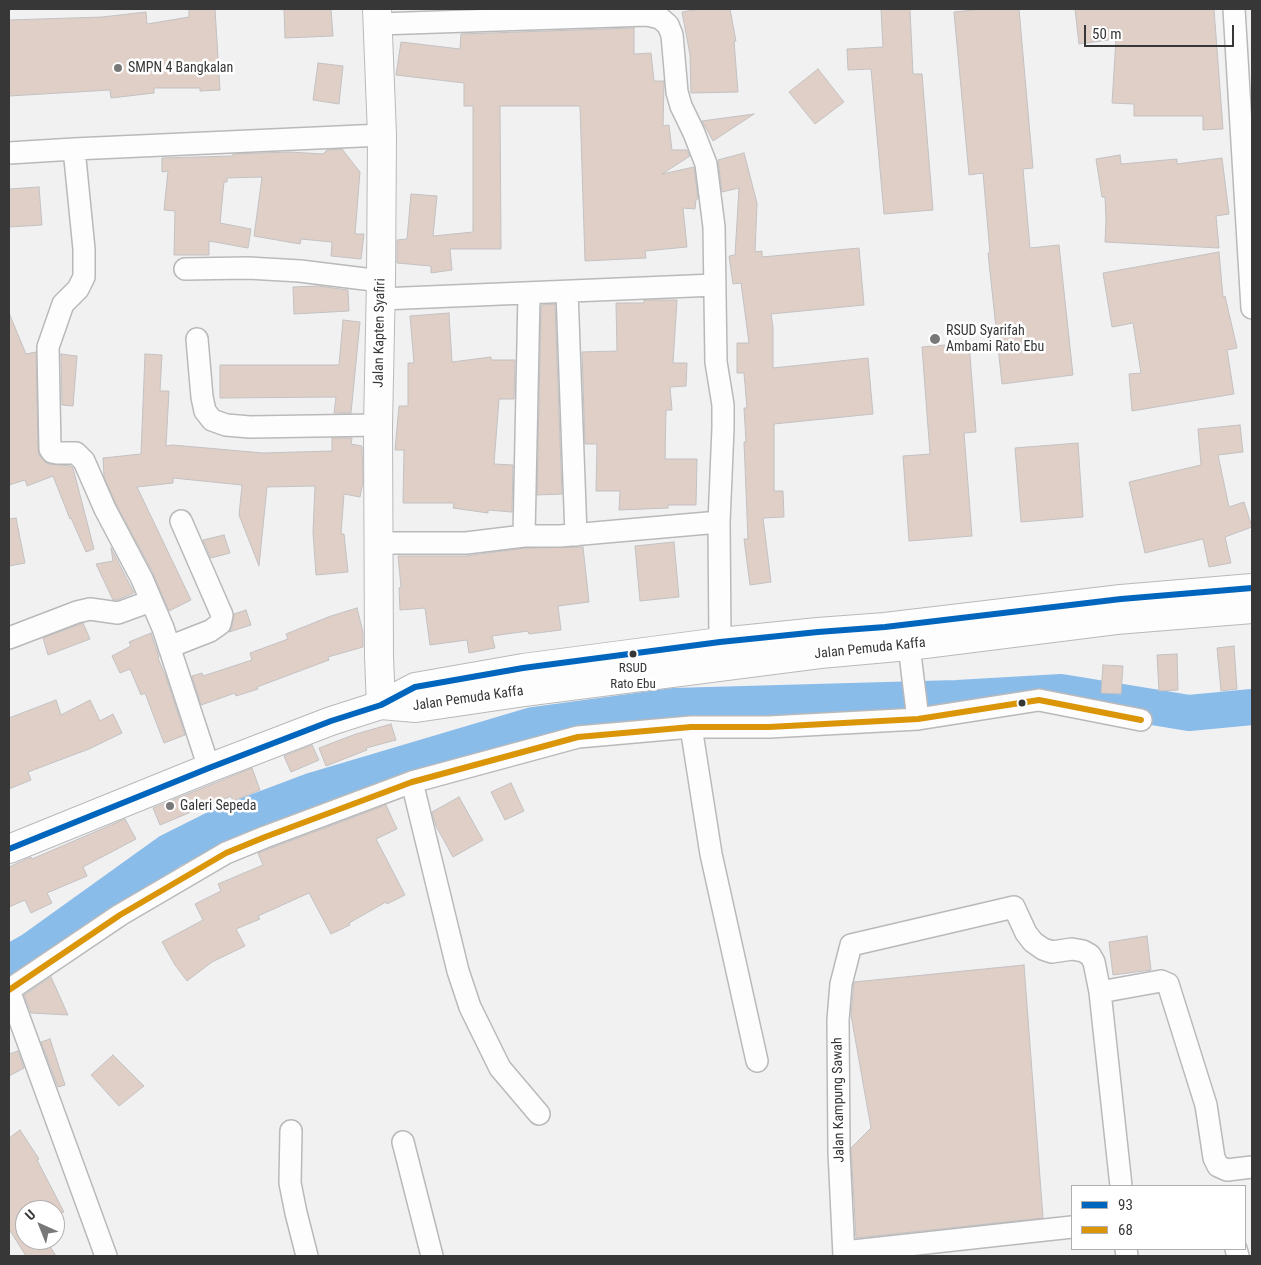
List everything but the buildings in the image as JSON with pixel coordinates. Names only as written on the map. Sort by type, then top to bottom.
[{"type":"main road","name":"Jalan Kapten Syafiri","points":[[377,17],[382,135],[378,425],[381,705]]},
{"type":"main road","name":"Jalan Pemuda Kaffa","points":[[381,705],[415,686],[523,668],[720,642],[818,632],[885,628],[1121,599],[1252,588]]},
{"type":"main road","name":"Jalan Pemuda Kaffa","points":[[381,705],[416,708],[820,654],[909,646],[1116,620],[1252,609]]},
{"type":"main road","points":[[9,850],[209,768],[332,721],[381,705]]},
{"type":"street","points":[[1234,9],[1252,308]]},
{"type":"street","points":[[377,17],[647,15],[660,18],[668,25],[672,35],[677,92],[681,106],[706,164],[714,227],[716,362],[723,405],[719,522],[720,642]]},
{"type":"street","points":[[9,153],[382,135]]},
{"type":"street","points":[[74,149],[84,249],[84,277],[78,289],[62,304],[48,347],[50,449],[52,452],[57,453],[76,453],[84,461],[105,510],[142,579],[151,601],[169,647],[209,768]]},
{"type":"street","points":[[184,269],[232,268],[300,271],[381,290],[529,294],[715,285]]},
{"type":"street","points":[[567,292],[576,535]]},
{"type":"street","points":[[524,536],[529,294]]},
{"type":"street","points":[[197,339],[202,397],[205,411],[212,420],[226,425],[250,427],[378,425]]},
{"type":"street","points":[[169,647],[210,631],[220,624],[222,615],[181,521]]},
{"type":"street","points":[[378,543],[466,543],[524,536],[576,535],[719,522]]},
{"type":"street","points":[[9,638],[77,612],[90,609],[118,613],[151,601]]},
{"type":"street","points":[[909,646],[918,715]]},
{"type":"street","points":[[106,1256],[9,990],[120,915],[226,853],[265,836],[412,782],[578,737],[691,727],[769,727],[918,715],[1039,700],[1141,720]]},
{"type":"street","points":[[691,727],[711,854],[757,1061]]},
{"type":"street","points":[[412,782],[458,971],[470,1007],[500,1068],[539,1114]]},
{"type":"street","name":"Jalan Kampung Sawah","points":[[844,1254],[839,1152],[838,1020],[841,984],[851,946],[1014,907],[1026,933],[1033,942],[1043,949],[1052,952],[1072,949],[1083,951],[1090,955],[1094,962],[1100,992]]},
{"type":"street","points":[[1120,1185],[1100,992],[1161,981],[1168,984],[1206,1105],[1214,1158],[1226,1178],[1252,1167]]},
{"type":"street","points":[[291,1131],[290,1183],[307,1256]]},
{"type":"street","points":[[402,1142],[432,1256]]},
{"type":"street","points":[[844,1254],[1071,1227]]},
{"type":"waterway","points":[[9,963],[32,950],[170,851],[226,823],[311,791],[533,725],[673,706],[957,698],[1061,692],[1189,713],[1252,707]]},
{"type":"transit line","name":"93","points":[[9,849],[209,768],[331,721],[381,705],[415,687],[523,668],[720,642],[885,627],[1121,599],[1252,588]]},
{"type":"transit line","name":"68","points":[[9,990],[120,915],[226,853],[412,782],[578,737],[691,727],[769,727],[918,719],[1039,700],[1141,720]]},
{"type":"place","name":"SMPN 4 Bangkalan","points":[[118,68]]},
{"type":"place","name":"RSUD Syarifah Ambami Rato Ebu","points":[[935,339]]},
{"type":"place","name":"RSUD Rato Ebu","points":[[633,654]]},
{"type":"place","name":"Galeri Sepeda","points":[[170,806]]}]
